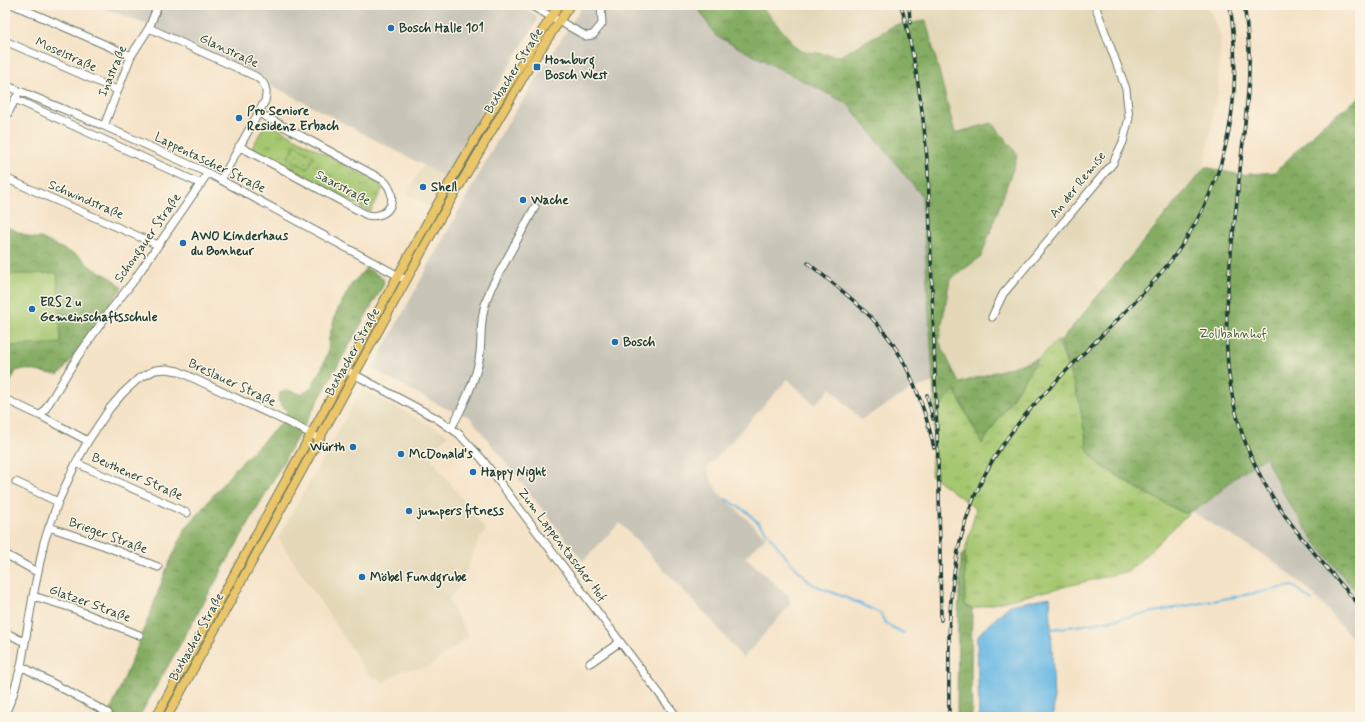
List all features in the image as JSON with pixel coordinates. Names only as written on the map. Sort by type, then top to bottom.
[{"type":"main road","name":"Bexbacher Straße","points":[[156,717],[464,158],[520,65],[559,5]]},
{"type":"main road","name":"Bexbacher Straße","points":[[167,717],[406,280],[531,64],[570,5]]},
{"type":"street","name":"Moselstraße","points":[[14,5],[131,56]]},
{"type":"street","name":"Inastraße","points":[[104,126],[131,56],[149,28],[158,5]]},
{"type":"street","points":[[530,5],[586,36],[590,36],[597,32],[602,24],[601,5]]},
{"type":"street","name":"An der Remise","points":[[992,317],[1003,294],[1113,163],[1123,142],[1129,118],[1126,89],[1095,5]]},
{"type":"street","name":"Glanstraße","points":[[149,28],[255,76],[262,80],[266,87],[267,95],[265,101],[221,180]]},
{"type":"street","name":"Moselstraße","points":[[5,41],[118,90]]},
{"type":"street","name":"Lappentascher Straße","points":[[5,85],[104,126],[208,173],[406,280]]},
{"type":"street","points":[[5,119],[19,91]]},
{"type":"street","name":"Lappentascher Straße","points":[[15,99],[201,184]]},
{"type":"street","name":"Saarstraße","points":[[239,146],[367,215],[381,215],[388,209],[391,204],[392,194],[390,188],[383,180],[259,113]]},
{"type":"street","name":"Schongauer Straße","points":[[41,416],[78,356],[208,173]]},
{"type":"street","name":"Schwindstraße","points":[[5,178],[158,245]]},
{"type":"street","points":[[451,428],[476,374],[480,360],[483,313],[491,288],[535,207]]},
{"type":"street","name":"Breslauer Straße","points":[[5,714],[13,695],[21,666],[37,572],[44,542],[58,502],[88,441],[110,408],[138,379],[155,370],[167,369],[178,371],[300,428],[320,439]]},
{"type":"street","name":"Zum Lappentascher Hof","points":[[346,370],[436,418],[451,428],[470,445],[677,717]]},
{"type":"street","points":[[5,399],[88,441]]},
{"type":"street","name":"Beuthener Straße","points":[[76,463],[187,513]]},
{"type":"street","points":[[16,482],[58,502]]},
{"type":"street","name":"Brieger Straße","points":[[50,527],[158,567]]},
{"type":"street","points":[[5,554],[37,572]]},
{"type":"street","name":"Glatzer Straße","points":[[33,596],[72,608],[139,635]]},
{"type":"street","points":[[5,632],[25,641]]},
{"type":"street","points":[[590,663],[620,642]]},
{"type":"street","points":[[21,666],[108,713]]},
{"type":"shaded area","points":[[98,5],[520,5],[531,12],[536,17],[537,21],[490,98],[446,177],[273,86],[262,77],[243,67],[144,23]]},
{"type":"shaded area","points":[[583,5],[696,5],[716,36],[848,104],[922,196],[933,382],[909,391],[861,420],[831,388],[815,405],[788,379],[706,469],[717,491],[766,537],[745,557],[789,596],[790,605],[743,658],[711,620],[620,523],[583,561],[470,417],[445,408],[372,369],[501,134]]},
{"type":"shaded area","points":[[760,5],[1207,5],[1221,36],[1218,91],[1204,166],[1058,340],[1038,359],[959,383],[939,341],[950,279],[981,257],[955,134],[926,21],[895,25],[840,57],[800,51]]},
{"type":"shaded area","points":[[424,164],[446,177],[430,207],[407,193]]},
{"type":"shaded area","points":[[362,389],[449,435],[427,453],[486,530],[479,540],[459,588],[448,599],[469,637],[427,668],[402,670],[384,682],[368,674],[278,538]]},
{"type":"shaded area","points":[[1266,457],[1273,475],[1296,517],[1334,567],[1360,596],[1360,649],[1311,592],[1278,564],[1191,511],[1216,496],[1238,473]]},
{"type":"green space","points":[[696,5],[760,5],[800,51],[840,56],[895,25],[926,21],[955,133],[992,123],[1018,155],[981,257],[950,279],[939,341],[959,383],[1038,359],[982,444],[955,390],[935,411],[922,196],[848,104],[716,36]]},
{"type":"green space","name":"Zollbahnhof","points":[[1360,97],[1360,596],[1307,531],[1284,495],[1266,457],[1242,472],[1208,502],[1184,513],[1142,491],[1101,465],[1088,451],[1079,400],[1060,341],[1205,167],[1240,175],[1275,172],[1321,126]]},
{"type":"green space","points":[[266,122],[384,186],[370,212],[252,148]]},
{"type":"green space","points":[[295,145],[314,156],[307,169],[288,158]]},
{"type":"green space","points":[[5,226],[32,238],[41,238],[82,258],[91,267],[113,279],[122,288],[104,311],[63,371],[58,375],[24,369],[16,371],[6,392],[5,348],[10,346],[61,343],[57,273],[6,275]]},
{"type":"green space","points":[[366,268],[383,278],[384,284],[139,717],[108,717],[141,638],[167,568],[185,529],[236,468],[282,422],[287,411],[278,401],[280,393],[286,390],[302,394],[310,389],[321,370],[328,352],[329,338],[336,313],[351,285]]},
{"type":"green space","name":"ERS 2 u Gemeinschaftsschule","points":[[57,273],[61,343],[10,346],[6,275]]},
{"type":"green space","points":[[1058,340],[1079,400],[1088,451],[1100,465],[1141,491],[1184,513],[1191,511],[1129,571],[972,609],[965,605],[965,551],[976,509],[931,475],[935,411],[954,390],[982,444],[1038,359]]},
{"type":"green space","points":[[965,551],[965,605],[972,609],[972,717],[957,717],[958,616],[961,556]]},
{"type":"water","points":[[1050,597],[1054,701],[1053,717],[979,717],[977,639],[980,633],[1010,605]]},
{"type":"waterway","points":[[726,499],[747,512],[764,529],[790,562],[812,584],[880,613],[886,624],[904,633]]},
{"type":"waterway","points":[[1051,629],[1084,625],[1293,586],[1312,601]]},
{"type":"railway","points":[[901,5],[919,87],[928,171],[939,491],[941,620]]},
{"type":"railway","points":[[909,5],[910,23]]},
{"type":"railway","points":[[949,717],[950,624],[955,564],[971,505],[994,458],[1016,426],[1043,395],[1157,278],[1178,251],[1196,223],[1221,164],[1233,102],[1235,70],[1234,38],[1230,5]]},
{"type":"railway","points":[[1244,5],[1249,50],[1247,108],[1229,272],[1226,327],[1230,381],[1235,407],[1242,434],[1253,461],[1275,501],[1301,537],[1360,606]]},
{"type":"railway","points":[[808,263],[845,293],[879,326],[889,338],[914,383],[926,416],[934,448]]},
{"type":"railway","points":[[927,395],[933,419]]},
{"type":"place","name":"Bosch Halle 101","points":[[391,28]]},
{"type":"place","name":"Homburg Bosch West","points":[[537,67]]},
{"type":"place","name":"Pro Seniore Residenz Erbach","points":[[239,118]]},
{"type":"place","name":"Shell","points":[[423,187]]},
{"type":"place","name":"Wache","points":[[523,200]]},
{"type":"place","name":"AWO Kinderhaus du Bonheur","points":[[183,243]]},
{"type":"place","name":"ERS 2 u Gemeinschaftsschule","points":[[32,309]]},
{"type":"place","name":"Bosch","points":[[615,342]]},
{"type":"place","name":"Würth","points":[[353,447]]},
{"type":"place","name":"McDonald's","points":[[401,454]]},
{"type":"place","name":"Happy Night","points":[[473,472]]},
{"type":"place","name":"jumpers fitness","points":[[409,511]]},
{"type":"place","name":"Möbel Fundgrube","points":[[362,577]]}]
